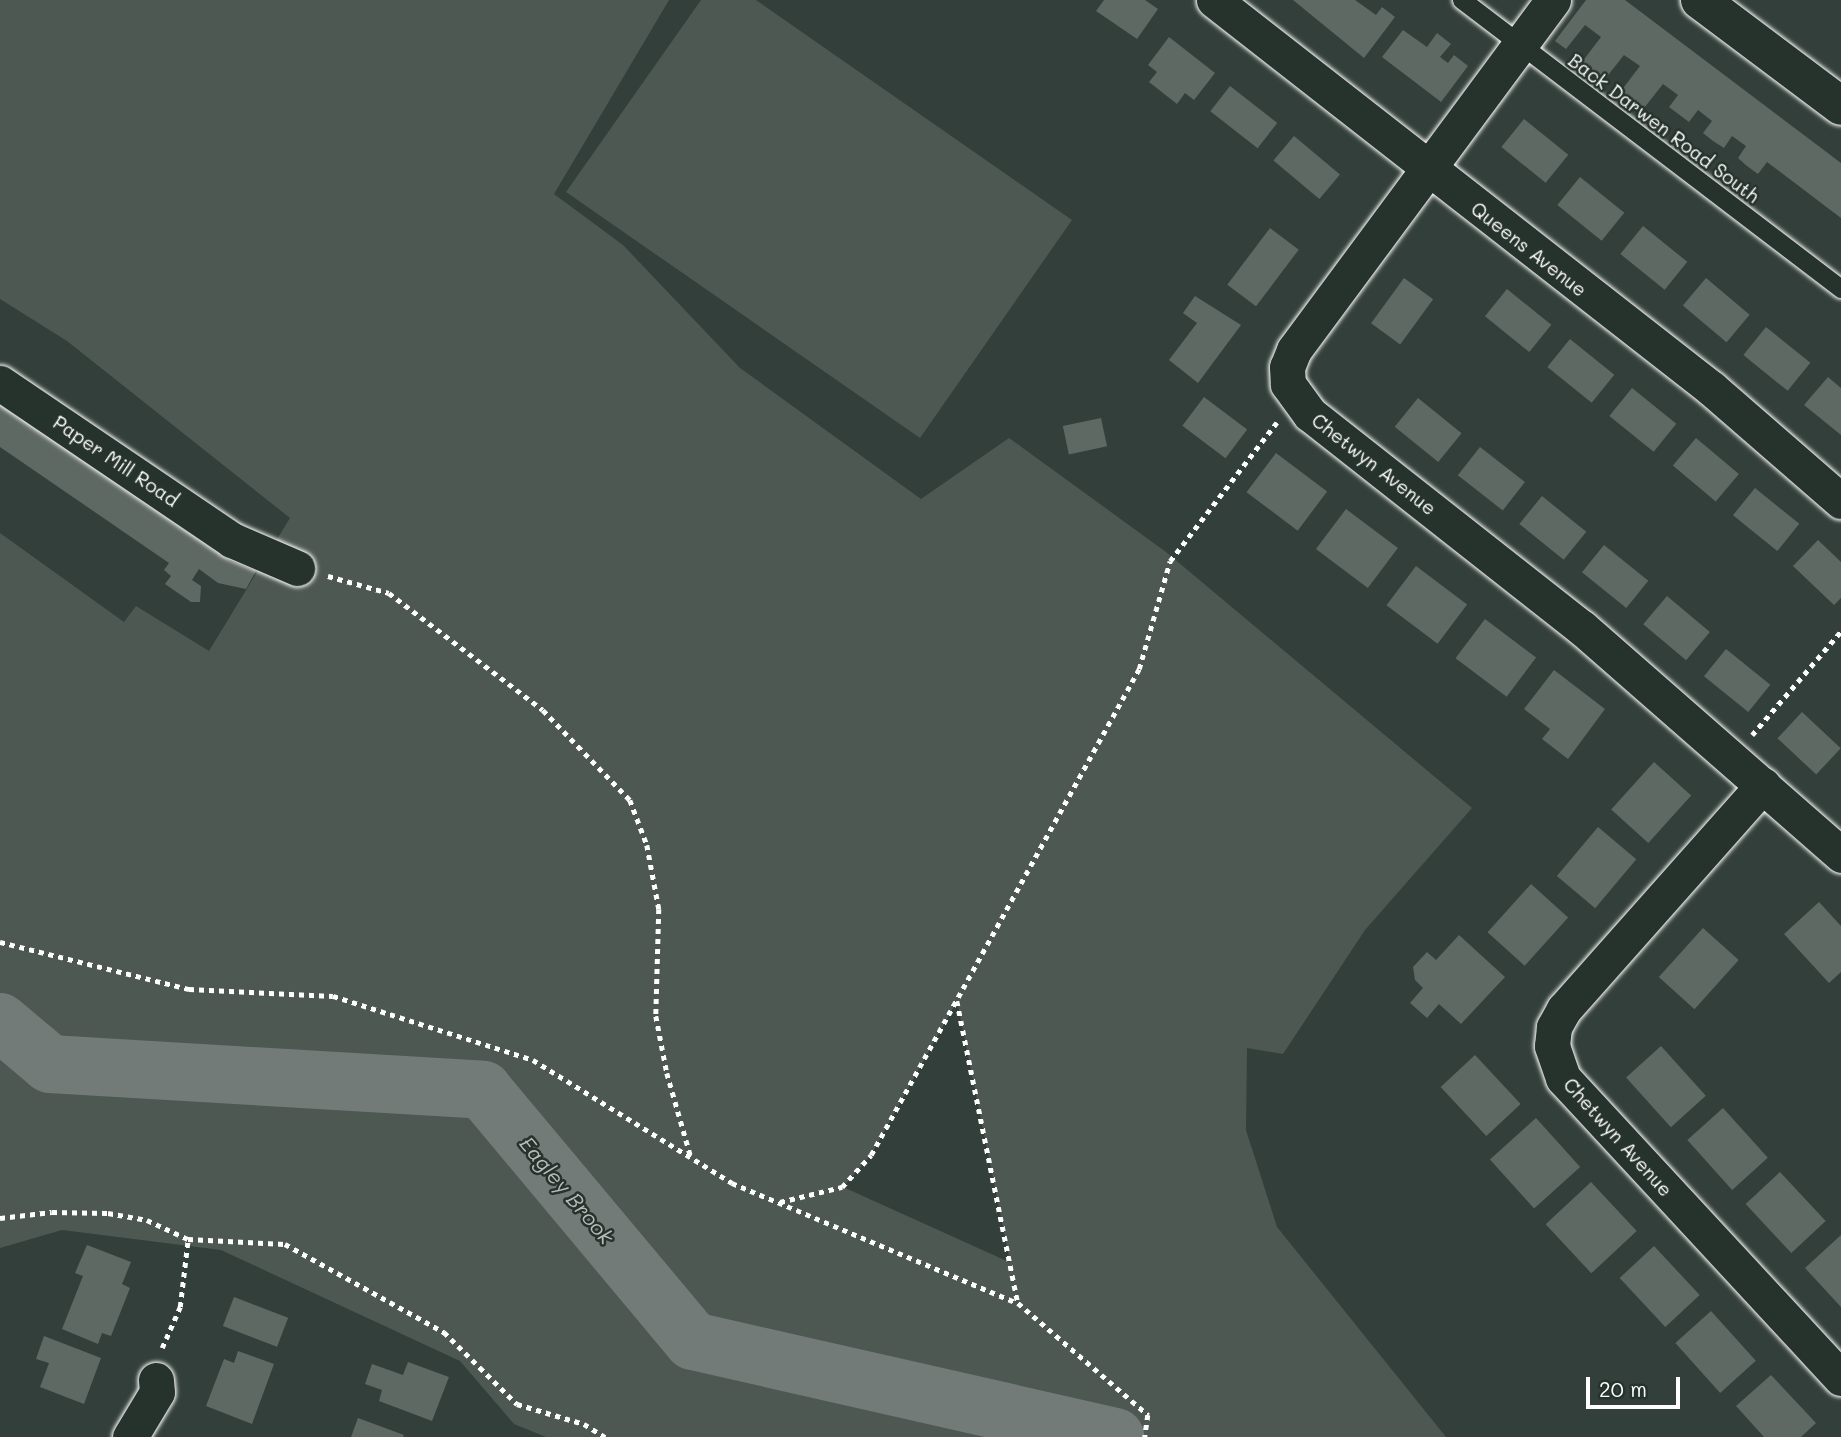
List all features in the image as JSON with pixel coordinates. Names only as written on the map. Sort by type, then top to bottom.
[{"type":"main road","points":[[1700,0],[1841,106]]},
{"type":"street","name":"Queens Avenue","points":[[1214,0],[1425,169],[1712,389],[1841,501]]},
{"type":"street","name":"Chetwyn Avenue","points":[[1553,0],[1425,169],[1294,350],[1287,367],[1288,384],[1297,402],[1581,626],[1733,757],[1841,855]]},
{"type":"street","name":"Paper Mill Road","points":[[0,383],[232,540],[297,568]]},
{"type":"street","name":"Chetwyn Avenue","points":[[1763,785],[1564,1009],[1554,1027],[1552,1046],[1563,1078],[1841,1378]]},
{"type":"street","points":[[130,1437],[157,1391],[155,1379]]},
{"type":"lane","name":"Back Darwen Road South","points":[[1462,0],[1841,289]]},
{"type":"path","points":[[779,1203],[842,1187],[871,1155],[1139,669],[1170,561],[1297,402]]},
{"type":"path","points":[[297,568],[389,593],[543,710],[630,800],[647,845],[659,909],[656,1016],[667,1073],[691,1158]]},
{"type":"path","points":[[1733,757],[1841,631]]},
{"type":"path","points":[[0,942],[189,989],[333,996],[533,1060],[732,1183],[1018,1303],[1148,1415],[1145,1437]]},
{"type":"path","points":[[957,1000],[1018,1303]]},
{"type":"path","points":[[0,1218],[52,1212],[108,1213],[147,1220],[188,1239],[285,1244],[444,1332],[517,1404],[584,1424],[605,1437]]},
{"type":"path","points":[[155,1379],[159,1355],[180,1307],[188,1239]]},
{"type":"shaded area","points":[[0,0],[669,0],[554,194],[623,245],[740,368],[921,499],[1009,438],[1166,552],[1472,808],[1365,930],[1283,1054],[1247,1048],[1246,1130],[1277,1227],[1446,1437],[546,1437],[514,1424],[460,1361],[221,1250],[62,1230],[0,1248],[0,533],[124,622],[136,606],[209,651],[290,518],[67,341],[0,299]],"holes":[[[957,1001],[1010,1262],[843,1187],[871,1155]]]},
{"type":"shaded area","points":[[701,0],[756,0],[1072,220],[920,438],[566,192]]},
{"type":"building","points":[[1104,0],[1145,0],[1158,9],[1137,39],[1096,11]]},
{"type":"building","points":[[1293,0],[1355,0],[1376,15],[1382,7],[1395,17],[1364,58]]},
{"type":"building","points":[[1586,0],[1625,0],[1841,163],[1841,218],[1767,162],[1758,174],[1747,166],[1738,158],[1746,146],[1732,136],[1724,148],[1713,141],[1703,133],[1712,121],[1698,110],[1689,122],[1669,107],[1678,95],[1663,84],[1644,108],[1621,91],[1640,66],[1624,55],[1605,79],[1582,62],[1601,37],[1585,25],[1566,49],[1555,41]]},
{"type":"building","points":[[1403,30],[1427,47],[1437,33],[1451,44],[1440,57],[1448,63],[1454,55],[1468,66],[1441,102],[1382,57]]},
{"type":"building","points":[[1169,37],[1215,73],[1194,100],[1185,93],[1177,104],[1149,82],[1157,72],[1148,65]]},
{"type":"building","points":[[1230,86],[1277,123],[1258,148],[1210,111]]},
{"type":"building","points":[[1524,119],[1568,155],[1546,183],[1501,147]]},
{"type":"building","points":[[1294,136],[1340,175],[1319,199],[1273,161]]},
{"type":"building","points":[[1580,177],[1624,213],[1602,241],[1557,205]]},
{"type":"building","points":[[1643,226],[1687,262],[1665,290],[1620,254]]},
{"type":"building","points":[[1270,228],[1299,250],[1256,306],[1227,285]]},
{"type":"building","points":[[1404,278],[1433,299],[1400,344],[1371,323]]},
{"type":"building","points":[[1706,278],[1750,315],[1727,342],[1683,306]]},
{"type":"building","points":[[1507,289],[1551,325],[1529,352],[1485,316]]},
{"type":"building","points":[[1195,296],[1241,325],[1198,383],[1169,360],[1197,323],[1183,313]]},
{"type":"building","points":[[1766,327],[1810,363],[1788,391],[1743,355]]},
{"type":"building","points":[[1570,339],[1614,375],[1592,403],[1547,367]]},
{"type":"building","points":[[1828,377],[1841,388],[1841,435],[1804,405]]},
{"type":"building","points":[[1632,388],[1676,424],[1654,452],[1609,416]]},
{"type":"building","points":[[1204,397],[1247,429],[1225,458],[1182,426]]},
{"type":"building","points":[[1418,398],[1462,433],[1438,462],[1395,427]]},
{"type":"building","points":[[0,403],[230,561],[256,571],[246,589],[218,583],[199,569],[192,580],[201,586],[200,602],[191,602],[165,584],[171,576],[164,570],[169,563],[0,447]]},
{"type":"building","points":[[1101,418],[1107,446],[1069,454],[1063,426]]},
{"type":"building","points":[[1696,438],[1739,474],[1716,502],[1673,466]]},
{"type":"building","points":[[1480,447],[1525,482],[1503,510],[1458,475]]},
{"type":"building","points":[[1276,453],[1327,492],[1298,531],[1247,492]]},
{"type":"building","points":[[1755,488],[1799,524],[1777,551],[1733,515]]},
{"type":"building","points":[[1542,496],[1586,532],[1564,560],[1519,524]]},
{"type":"building","points":[[1346,509],[1398,548],[1368,588],[1316,549]]},
{"type":"building","points":[[1818,540],[1841,562],[1841,598],[1834,605],[1793,566]]},
{"type":"building","points":[[1604,545],[1648,581],[1626,608],[1582,572]]},
{"type":"building","points":[[1416,566],[1467,605],[1438,644],[1387,605]]},
{"type":"building","points":[[1667,596],[1710,632],[1686,660],[1643,624]]},
{"type":"building","points":[[1485,619],[1536,658],[1507,697],[1456,658]]},
{"type":"building","points":[[1726,649],[1770,685],[1748,712],[1704,676]]},
{"type":"building","points":[[1554,670],[1605,709],[1568,759],[1542,739],[1550,729],[1524,709]]},
{"type":"building","points":[[1802,712],[1841,748],[1816,774],[1777,738]]},
{"type":"building","points":[[1654,762],[1691,795],[1648,843],[1611,810]]},
{"type":"building","points":[[1598,827],[1636,859],[1595,908],[1557,876]]},
{"type":"building","points":[[1531,884],[1568,917],[1525,966],[1488,932]]},
{"type":"building","points":[[1819,902],[1841,926],[1841,972],[1829,983],[1784,934]]},
{"type":"building","points":[[1703,928],[1739,960],[1695,1009],[1659,977]]},
{"type":"building","points":[[1459,935],[1505,977],[1461,1024],[1439,1004],[1427,1018],[1410,1003],[1423,988],[1415,980],[1413,967],[1427,952],[1436,960]]},
{"type":"building","points":[[1661,1046],[1706,1096],[1671,1127],[1626,1077]]},
{"type":"building","points":[[1475,1055],[1521,1104],[1486,1136],[1441,1087]]},
{"type":"building","points":[[1723,1108],[1768,1158],[1732,1190],[1687,1140]]},
{"type":"building","points":[[1536,1118],[1580,1167],[1534,1209],[1490,1159]]},
{"type":"building","points":[[1780,1172],[1826,1221],[1791,1253],[1746,1204]]},
{"type":"building","points":[[1591,1182],[1637,1231],[1591,1273],[1546,1224]]},
{"type":"building","points":[[1841,1235],[1841,1307],[1805,1268]]},
{"type":"building","points":[[87,1245],[131,1262],[122,1284],[130,1288],[111,1336],[102,1333],[98,1344],[62,1329],[83,1276],[75,1273]]},
{"type":"building","points":[[1654,1246],[1700,1295],[1665,1327],[1620,1278]]},
{"type":"building","points":[[234,1297],[288,1318],[277,1347],[223,1326]]},
{"type":"building","points":[[1711,1311],[1756,1361],[1720,1393],[1675,1343]]},
{"type":"building","points":[[44,1336],[101,1358],[84,1404],[40,1387],[49,1363],[36,1359]]},
{"type":"building","points":[[238,1351],[274,1364],[252,1424],[206,1406],[224,1359],[234,1363]]},
{"type":"building","points":[[408,1362],[449,1377],[432,1421],[379,1401],[382,1390],[365,1384],[372,1364],[403,1375]]},
{"type":"building","points":[[1771,1375],[1816,1423],[1801,1437],[1764,1437],[1736,1406]]},
{"type":"building","points":[[358,1418],[404,1435],[351,1437]]},
{"type":"waterway","name":"Eagley Brook","points":[[0,1022],[50,1064],[483,1090],[693,1341],[1115,1437]]}]
